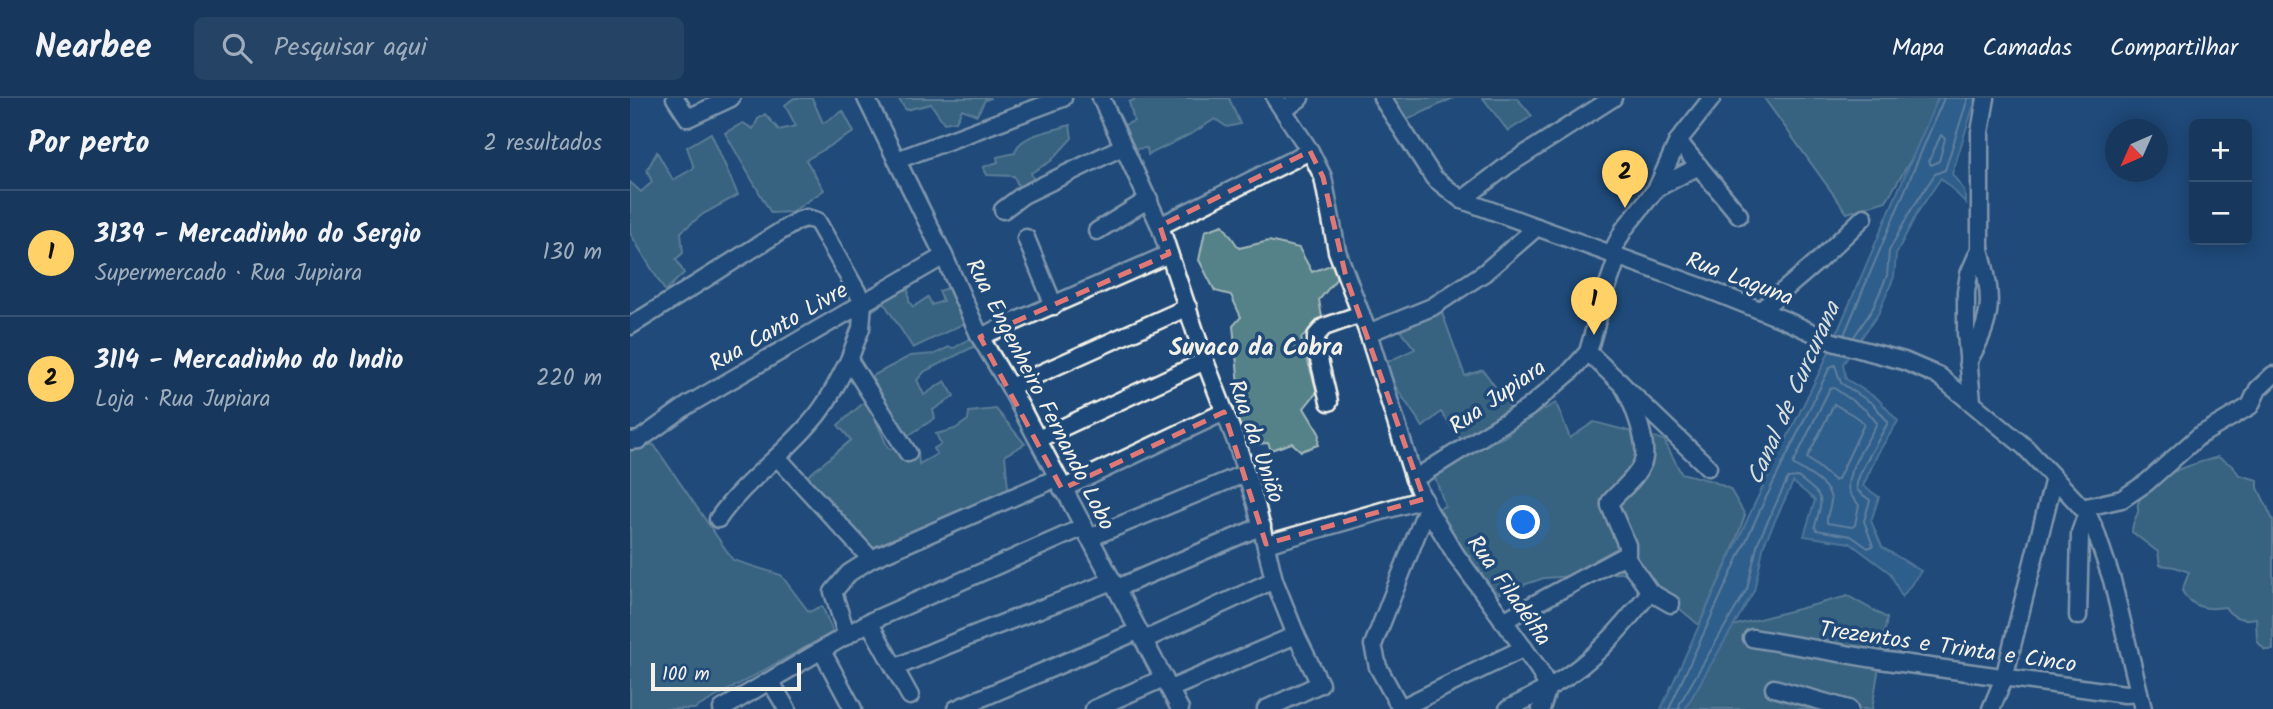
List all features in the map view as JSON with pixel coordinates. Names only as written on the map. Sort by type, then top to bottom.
[{"type":"street","points":[[675,98],[688,118],[732,98]]},
{"type":"street","name":"Rua Engenheiro Fernando Lobo","points":[[866,98],[944,256],[980,337],[1038,439],[1180,709]]},
{"type":"street","points":[[897,160],[1063,98]]},
{"type":"street","name":"Rua da União","points":[[1101,98],[1160,226],[1246,473],[1274,580],[1296,635],[1320,684],[1266,709]]},
{"type":"street","points":[[1279,104],[1300,98]]},
{"type":"street","name":"Rua Laguna","points":[[1382,98],[1434,178],[1462,200],[1761,310],[1818,336],[1857,350],[1904,361],[1939,376],[1972,402],[2025,447],[2084,511],[2095,530],[2112,580],[2141,701]]},
{"type":"street","points":[[1462,200],[1508,165],[1614,98]]},
{"type":"street","name":"Rua Jupiara","points":[[1414,479],[1528,408],[1570,372],[1588,352],[1624,229],[1657,188],[1678,141],[1712,98]]},
{"type":"street","points":[[1968,362],[1983,334],[1989,311],[1990,286],[1980,249],[1979,132],[1986,98]]},
{"type":"street","name":"Rua Filadélfia","points":[[1279,104],[1310,151],[1323,177],[1337,251],[1368,332],[1414,479],[1450,545],[1524,648],[1548,687]]},
{"type":"street","points":[[1678,141],[1739,215]]},
{"type":"street","points":[[1003,210],[1023,195],[1122,147]]},
{"type":"street","points":[[1160,226],[1310,151]]},
{"type":"street","name":"Rua Jupiara","points":[[1657,188],[1699,166]]},
{"type":"street","points":[[1097,231],[1149,199]]},
{"type":"street","points":[[1761,310],[1864,217]]},
{"type":"street","points":[[630,326],[797,221],[806,218],[817,221],[863,302],[860,328],[849,360],[819,412],[777,457],[745,485],[718,519]]},
{"type":"street","points":[[1368,332],[1432,307],[1484,273],[1537,226]]},
{"type":"street","points":[[1026,238],[1054,306]]},
{"type":"street","points":[[1972,402],[1966,292],[1969,274],[1980,249]]},
{"type":"street","points":[[980,337],[1169,254]]},
{"type":"street","name":"Rua Canto Livre","points":[[634,441],[688,405],[944,256]]},
{"type":"street","points":[[1010,387],[1188,307]]},
{"type":"street","points":[[1329,402],[1316,347],[1316,336],[1324,327],[1361,314]]},
{"type":"street","points":[[1588,352],[1708,467]]},
{"type":"street","points":[[849,360],[908,453]]},
{"type":"street","points":[[1038,439],[1205,361]]},
{"type":"street","points":[[2078,616],[2080,533],[2084,511],[2122,499],[2146,483],[2199,436],[2250,406],[2258,389],[2273,375]]},
{"type":"street","points":[[1620,381],[1634,405],[1645,457],[1636,476],[1610,502],[1610,506],[1627,545],[1625,556],[1650,592],[1671,604]]},
{"type":"street","points":[[847,636],[833,592],[849,573],[871,559],[1060,484],[1224,412]]},
{"type":"street","points":[[777,457],[871,559]]},
{"type":"street","points":[[724,709],[869,622],[1087,533],[1246,473]]},
{"type":"street","points":[[1991,709],[2004,678],[2054,478]]},
{"type":"street","points":[[1265,544],[1426,504]]},
{"type":"street","points":[[1426,504],[1373,645],[1378,667],[1401,709],[1524,648]]},
{"type":"street","points":[[895,668],[954,641],[1115,584],[1262,526]]},
{"type":"street","points":[[1503,621],[1625,556]]},
{"type":"street","points":[[956,709],[1274,580]]},
{"type":"street","points":[[1508,709],[1569,675],[1597,653],[1650,592]]},
{"type":"street","points":[[869,622],[910,696]]},
{"type":"street","points":[[1094,709],[1296,635]]},
{"type":"street","name":"Trezentos e Trinta e Cinco","points":[[1752,638],[1867,658],[2124,694],[2141,701]]},
{"type":"street","points":[[822,651],[853,709]]},
{"type":"street","points":[[771,681],[787,709]]},
{"type":"street","points":[[1541,709],[1548,687]]},
{"type":"street","points":[[1774,688],[1812,704],[1849,709]]},
{"type":"highlighted area","points":[[1310,151],[1323,177],[1346,277],[1424,499],[1266,544],[1224,412],[1062,489],[980,337],[1169,254],[1160,226]]},
{"type":"green space","points":[[794,98],[812,98],[823,123],[843,111],[854,132],[806,160],[824,190],[792,212],[771,213],[725,133],[743,123],[753,129],[758,119],[765,114],[779,130],[796,126],[785,105]]},
{"type":"green space","points":[[898,98],[991,98],[985,100],[977,115],[962,109],[956,121],[944,123],[931,104],[906,110]]},
{"type":"green space","points":[[1138,98],[1229,98],[1240,124],[1227,127],[1215,119],[1148,155],[1147,148],[1133,149],[1117,128],[1134,121],[1129,102]]},
{"type":"green space","points":[[1391,98],[1453,98],[1405,121]]},
{"type":"green space","points":[[1483,98],[1517,98],[1532,116],[1508,131]]},
{"type":"green space","points":[[1764,98],[1939,98],[1915,153],[1886,201],[1847,213]]},
{"type":"green space","points":[[1070,125],[1072,138],[1051,161],[1031,173],[1035,183],[1021,192],[1014,176],[987,175],[983,167],[998,162],[997,157],[1015,153],[1023,141]]},
{"type":"green space","points":[[711,133],[738,195],[703,214],[681,232],[683,253],[676,259],[684,273],[665,291],[630,233],[630,182],[641,192],[652,182],[647,170],[657,152],[673,180],[694,168],[687,147]]},
{"type":"green space","points":[[1223,225],[1239,248],[1269,241],[1299,248],[1312,272],[1333,264],[1337,278],[1319,300],[1323,323],[1301,338],[1317,392],[1304,408],[1319,433],[1318,445],[1301,451],[1292,443],[1271,450],[1268,443],[1248,445],[1238,437],[1228,409],[1241,404],[1233,326],[1241,317],[1231,295],[1215,291],[1199,260],[1205,231]]},
{"type":"green space","points":[[908,285],[909,301],[913,307],[928,297],[932,305],[943,301],[939,291],[948,288],[965,323],[913,348],[884,303],[870,312],[867,306]]},
{"type":"green space","points":[[1440,307],[1465,376],[1483,370],[1514,413],[1463,443],[1441,412],[1423,427],[1391,380],[1385,363],[1415,349],[1399,329]]},
{"type":"green space","points":[[973,337],[977,345],[925,371],[917,380],[924,395],[945,381],[954,396],[933,410],[935,418],[908,436],[918,451],[919,464],[937,454],[933,449],[941,444],[936,434],[955,429],[968,420],[969,412],[996,409],[1025,444],[1005,455],[1009,499],[872,552],[802,481],[851,440],[838,425],[867,400],[888,448],[907,452],[867,379],[910,356],[935,354],[949,347],[954,348]]},
{"type":"green space","points":[[1556,403],[1570,438],[1594,422],[1664,440],[1681,473],[1730,489],[1745,515],[1731,554],[1699,625],[1636,572],[1544,578],[1491,596],[1435,510],[1445,506],[1435,477],[1490,442],[1503,438],[1528,418]]},
{"type":"green space","points":[[630,442],[654,445],[733,560],[781,575],[809,612],[822,606],[833,632],[694,709],[630,709]]},
{"type":"green space","points":[[2218,457],[2233,466],[2239,475],[2258,480],[2258,488],[2273,520],[2273,650],[2265,650],[2257,641],[2256,618],[2238,618],[2225,607],[2206,608],[2190,601],[2182,591],[2189,572],[2160,565],[2158,552],[2132,532],[2138,503],[2152,484],[2173,472]]},
{"type":"green space","points":[[1848,596],[1887,618],[1872,709],[1685,709],[1732,626]]},
{"type":"water","points":[[1938,98],[1976,98],[1952,174],[1964,190],[1966,203],[1941,178],[1917,213],[1896,254],[1894,277],[1878,314],[1843,364],[1846,379],[1878,399],[1898,421],[1878,453],[1863,486],[1879,497],[1871,521],[1882,547],[1921,571],[1902,597],[1890,573],[1850,543],[1804,536],[1815,500],[1793,482],[1764,544],[1754,591],[1685,709],[1661,709],[1754,505],[1824,363]]},
{"type":"place","name":"3114 - Mercadinho do Indio","points":[[1625,208]]},
{"type":"place","name":"3139 - Mercadinho do Sergio","points":[[1594,335]]},
{"type":"district","name":"Suvaco da Cobra","points":[[1256,347]]},
{"type":"water label","name":"Canal de Curcurana","points":[[1793,393]]}]
